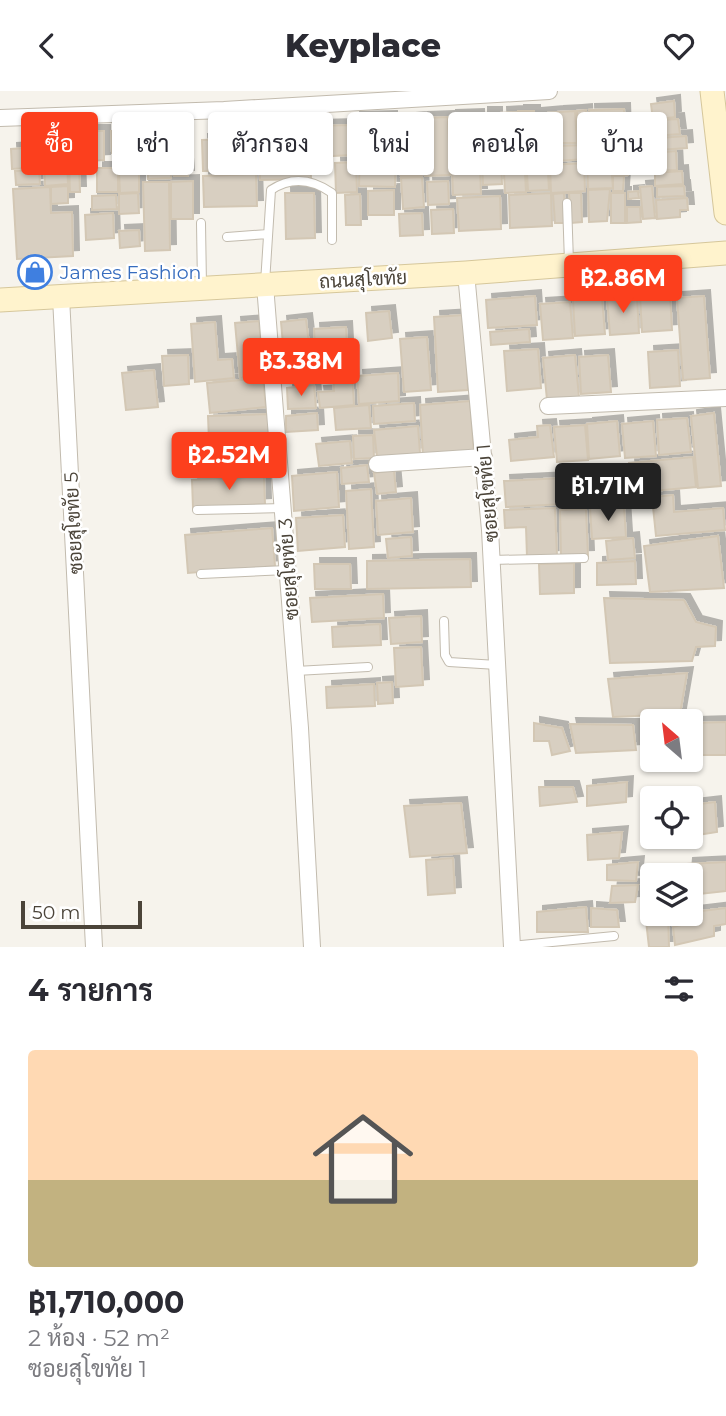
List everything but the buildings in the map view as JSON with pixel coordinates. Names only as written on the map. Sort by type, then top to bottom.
[{"type":"street","points":[[0,118],[330,97],[549,91]]},
{"type":"street","points":[[712,91],[726,213]]},
{"type":"street","name":"ถนนสุโขทัย","points":[[0,300],[466,274],[726,253]]},
{"type":"street","name":"ซอยสุโขทัย 1","points":[[466,274],[492,560],[512,946]]},
{"type":"street","name":"ซอยสุโขทัย 3","points":[[265,285],[296,671],[312,947]]},
{"type":"street","name":"ซอยสุโขทัย 5","points":[[61,297],[94,947]]},
{"type":"street","points":[[548,406],[726,398]]},
{"type":"street","points":[[377,464],[484,457]]},
{"type":"lane","points":[[265,285],[271,190],[282,183],[309,180],[332,193],[331,240]]},
{"type":"lane","points":[[568,203],[569,265]]},
{"type":"lane","points":[[201,223],[202,289]]},
{"type":"lane","points":[[227,237],[268,234]]},
{"type":"lane","points":[[197,510],[283,508]]},
{"type":"lane","points":[[492,560],[584,558]]},
{"type":"lane","points":[[201,574],[288,570]]},
{"type":"lane","points":[[444,621],[445,656],[449,662],[497,665]]},
{"type":"lane","points":[[296,671],[368,667]]},
{"type":"lane","points":[[512,946],[614,936]]},
{"type":"place","name":"James Fashion","points":[[35,272]]}]
